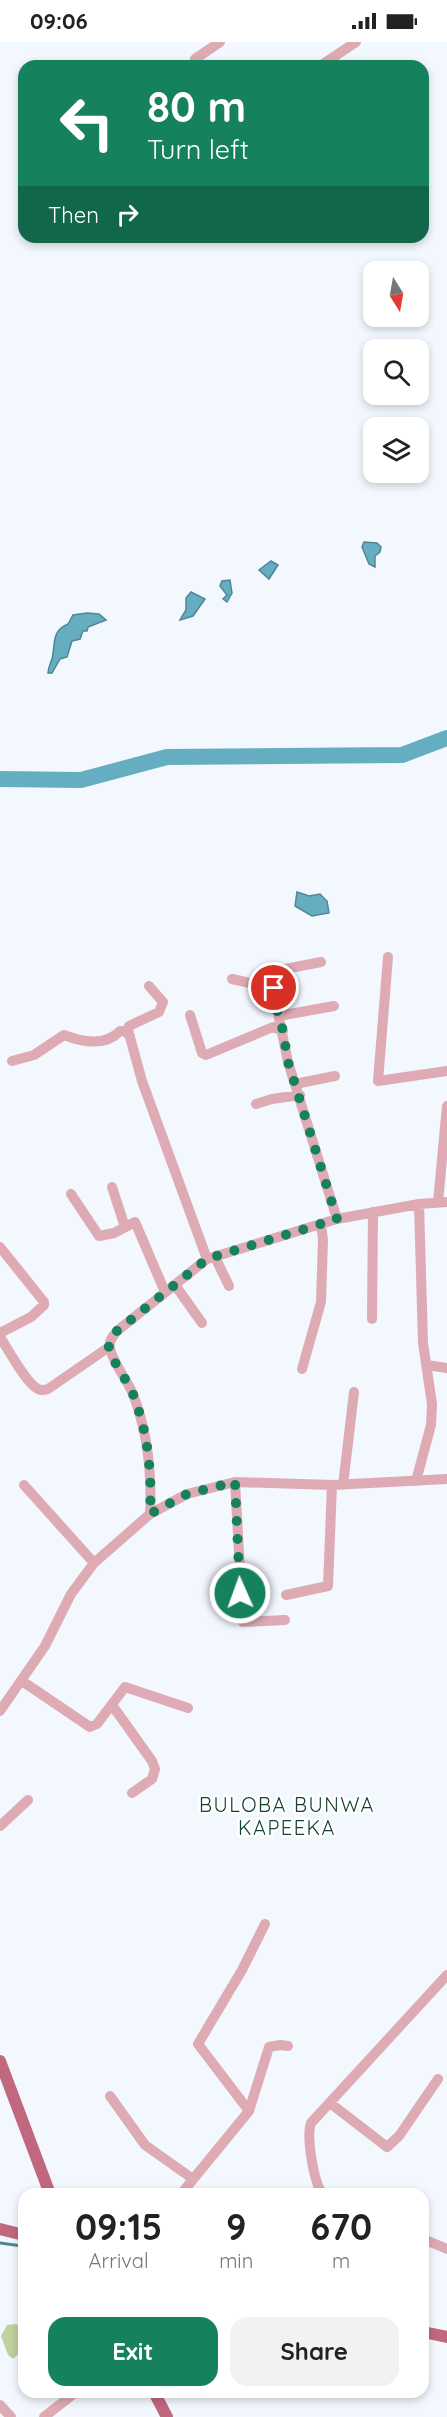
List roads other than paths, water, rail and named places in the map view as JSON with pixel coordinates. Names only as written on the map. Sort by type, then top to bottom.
[{"type":"main road","points":[[0,2061],[48,2188]]},
{"type":"main road","points":[[0,2229],[18,2234]]},
{"type":"main road","points":[[429,2333],[447,2337]]},
{"type":"main road","points":[[157,2398],[167,2417]]},
{"type":"street","points":[[195,58],[220,42]]},
{"type":"street","points":[[329,60],[356,42]]},
{"type":"street","points":[[388,957],[378,1081],[447,1071]]},
{"type":"street","points":[[321,962],[275,971],[271,979],[288,1062],[337,1219]]},
{"type":"street","points":[[232,979],[250,983],[271,979]]},
{"type":"street","points":[[149,986],[164,1002],[159,1012],[129,1026],[130,1036],[142,1081],[211,1258],[229,1286]]},
{"type":"street","points":[[279,1016],[334,1006]]},
{"type":"street","points":[[190,1015],[202,1053],[206,1055],[273,1028],[283,1031]]},
{"type":"street","points":[[12,1061],[34,1055],[64,1035],[100,1042],[113,1038],[120,1031],[130,1036]]},
{"type":"street","points":[[256,1104],[335,1076]]},
{"type":"street","points":[[150,1514],[152,1479],[142,1420],[132,1392],[109,1347],[110,1339],[165,1292],[211,1258],[337,1219],[419,1204],[443,1202],[447,1106]]},
{"type":"street","points":[[112,1187],[125,1227]]},
{"type":"street","points":[[72,1194],[99,1236],[114,1233],[135,1222],[165,1292]]},
{"type":"street","points":[[416,1481],[431,1425],[432,1404],[423,1343],[419,1204]]},
{"type":"street","points":[[372,1319],[373,1212]]},
{"type":"street","points":[[302,1369],[321,1302],[323,1240],[321,1224]]},
{"type":"street","points":[[0,1247],[44,1302],[44,1305],[32,1317],[0,1335],[37,1389],[43,1390],[56,1384],[109,1347]]},
{"type":"street","points":[[175,1285],[202,1323]]},
{"type":"street","points":[[427,1365],[447,1368]]},
{"type":"street","points":[[286,1595],[328,1586],[338,1485],[354,1392]]},
{"type":"street","points":[[0,1711],[45,1647],[71,1594],[94,1563],[150,1514],[187,1494],[235,1482],[338,1485],[447,1479]]},
{"type":"street","points":[[235,1482],[243,1622],[285,1620]]},
{"type":"street","points":[[24,1485],[94,1563]]},
{"type":"street","points":[[22,1681],[86,1726],[97,1724],[125,1687],[188,1708]]},
{"type":"street","points":[[112,1705],[152,1761],[155,1769],[152,1779],[132,1793]]},
{"type":"street","points":[[0,1826],[28,1800]]},
{"type":"street","points":[[249,2111],[198,2044],[242,1970],[265,1924]]},
{"type":"street","points":[[319,2188],[309,2129],[310,2123],[445,1981]]},
{"type":"street","points":[[186,2188],[249,2111],[269,2047],[288,2046]]},
{"type":"street","points":[[330,2103],[387,2147],[399,2136],[438,2079]]},
{"type":"street","points":[[110,2096],[145,2145],[193,2179]]},
{"type":"street","points":[[429,2242],[447,2249]]},
{"type":"street","points":[[44,2417],[68,2398]]},
{"type":"street","points":[[0,2405],[10,2417]]},
{"type":"water","points":[[364,542],[377,543],[381,547],[380,552],[375,556],[375,567],[369,564],[362,547]]},
{"type":"water","points":[[271,561],[278,565],[269,579],[259,570]]},
{"type":"water","points":[[230,580],[232,593],[227,602],[223,599],[227,595],[220,586],[222,581]]},
{"type":"water","points":[[191,592],[205,599],[193,616],[180,620],[186,610],[186,598]]},
{"type":"water","points":[[99,614],[106,620],[88,627],[87,631],[83,631],[80,639],[72,641],[67,657],[60,659],[52,673],[48,673],[57,633],[68,624],[73,615]]},
{"type":"water","points":[[297,892],[309,896],[320,894],[327,901],[329,913],[312,916],[295,906]]},
{"type":"waterway","points":[[0,779],[81,780],[167,757],[402,755],[447,738]]},
{"type":"waterway","points":[[0,2243],[18,2245]]},
{"type":"district","name":"BULOBA BUNWA KAPEEKA","points":[[287,1816]]}]
